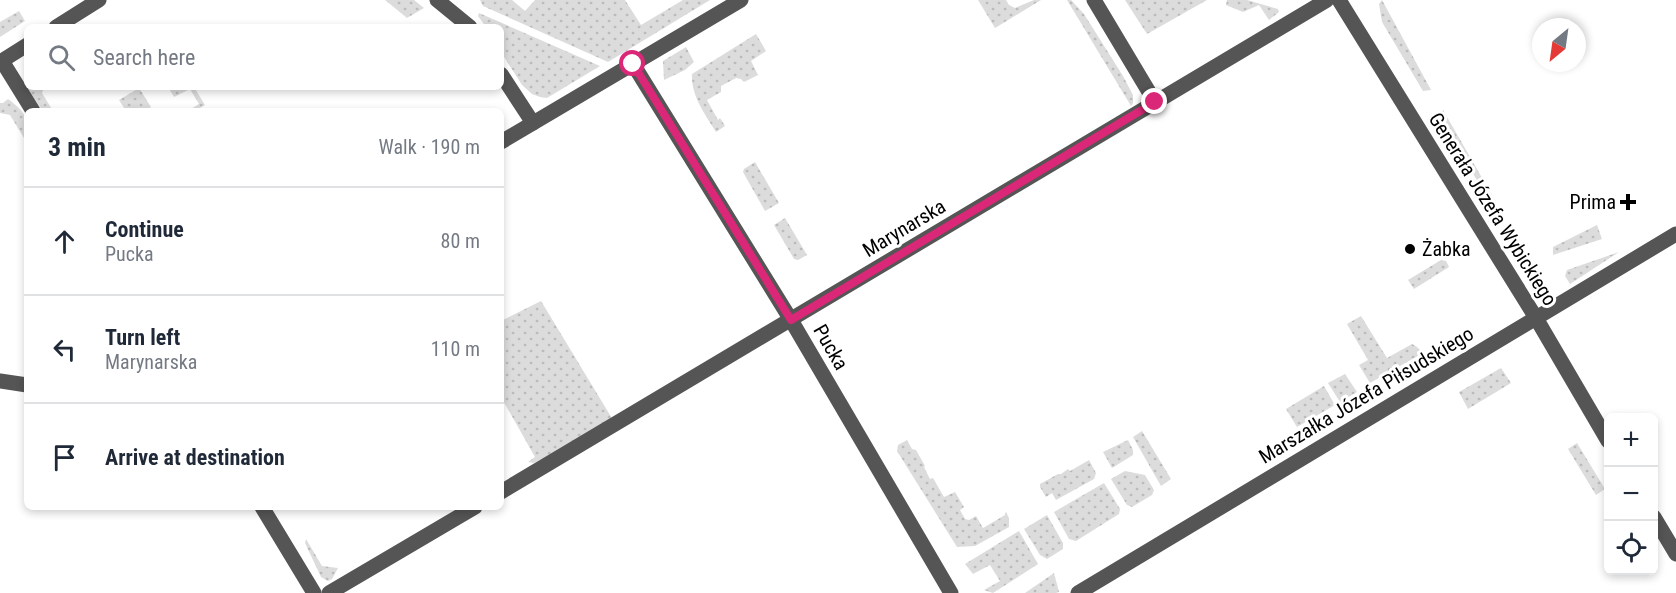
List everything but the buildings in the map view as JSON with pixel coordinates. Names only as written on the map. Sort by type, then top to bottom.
[{"type":"street","points":[[61,24],[99,0]]},
{"type":"street","points":[[437,0],[466,24]]},
{"type":"street","points":[[504,140],[741,0]]},
{"type":"street","points":[[1094,0],[1155,102]]},
{"type":"street","name":"Marynarska","points":[[504,490],[1327,0]]},
{"type":"street","name":"Generała Józefa Wybickiego","points":[[1339,0],[1536,318],[1604,434]]},
{"type":"street","points":[[24,47],[1,61],[31,108]]},
{"type":"street","name":"Pucka","points":[[633,64],[791,320],[951,593]]},
{"type":"street","points":[[504,79],[533,123]]},
{"type":"street","name":"Marszałka Józefa Piłsudskiego","points":[[1078,593],[1676,234]]},
{"type":"street","points":[[0,381],[24,385]]},
{"type":"street","points":[[264,510],[314,593]]},
{"type":"street","points":[[329,593],[470,510]]},
{"type":"street","points":[[1655,521],[1676,555]]},
{"type":"shaded area","points":[[385,0],[414,0],[424,8],[407,18]]},
{"type":"shaded area","points":[[480,0],[512,0],[525,11],[535,0],[625,0],[641,25],[683,0],[710,0],[608,62],[483,6]]},
{"type":"shaded area","points":[[978,0],[1006,0],[1015,8],[1034,0],[1041,0],[995,28]]},
{"type":"shaded area","points":[[1067,0],[1071,0],[1084,14],[1123,76],[1133,95],[1131,106]]},
{"type":"shaded area","points":[[1125,0],[1207,0],[1147,34]]},
{"type":"shaded area","points":[[1227,0],[1247,0],[1278,9],[1279,12],[1269,20],[1259,5],[1243,12],[1226,5]]},
{"type":"shaded area","points":[[1382,0],[1431,90],[1423,91],[1382,22],[1379,4]]},
{"type":"shaded area","points":[[19,11],[25,21],[0,37],[0,22]]},
{"type":"shaded area","points":[[479,13],[600,66],[547,98],[532,94],[522,85],[504,57],[504,24],[484,24],[478,16]]},
{"type":"shaded area","points":[[756,34],[766,51],[751,61],[758,75],[744,82],[736,78],[721,86],[721,92],[707,100],[718,120],[720,118],[725,126],[716,132],[696,97],[692,74]]},
{"type":"shaded area","points":[[686,47],[694,62],[685,70],[664,80],[663,61]]},
{"type":"shaded area","points":[[29,90],[43,90],[42,93],[51,108],[41,108]]},
{"type":"shaded area","points":[[136,90],[140,90],[151,107],[124,108],[119,100]]},
{"type":"shaded area","points":[[170,90],[188,90],[174,97]]},
{"type":"shaded area","points":[[191,90],[196,90],[205,105],[192,108],[199,104]]},
{"type":"shaded area","points":[[8,99],[23,113],[24,138],[10,115],[0,113],[0,103]]},
{"type":"shaded area","points":[[1443,110],[1504,216],[1500,219],[1440,118]]},
{"type":"shaded area","points":[[755,162],[779,203],[765,211],[743,172]]},
{"type":"shaded area","points":[[785,218],[807,255],[798,260],[794,259],[774,225]]},
{"type":"shaded area","points":[[1597,225],[1602,239],[1553,255],[1553,247]]},
{"type":"shaded area","points":[[1619,252],[1570,284],[1565,276],[1567,270]]},
{"type":"shaded area","points":[[1441,260],[1446,261],[1449,267],[1414,289],[1408,280]]},
{"type":"shaded area","points":[[541,301],[613,420],[534,463],[528,462],[535,457],[504,402],[504,320]]},
{"type":"shaded area","points":[[1361,316],[1387,358],[1412,344],[1423,353],[1370,383],[1359,365],[1368,360],[1347,324]]},
{"type":"shaded area","points":[[1501,368],[1511,383],[1468,409],[1459,392]]},
{"type":"shaded area","points":[[1345,374],[1357,392],[1340,402],[1328,383]]},
{"type":"shaded area","points":[[1324,386],[1335,405],[1297,427],[1286,409]]},
{"type":"shaded area","points":[[1142,431],[1171,479],[1161,486],[1133,437]]},
{"type":"shaded area","points":[[907,440],[912,449],[916,450],[930,479],[933,478],[944,497],[955,492],[964,507],[960,510],[965,519],[969,520],[976,516],[983,528],[1005,515],[1006,512],[1009,527],[975,546],[957,547],[897,451],[898,445]]},
{"type":"shaded area","points":[[1128,440],[1133,455],[1112,468],[1103,452]]},
{"type":"shaded area","points":[[1577,443],[1604,490],[1596,495],[1568,449]]},
{"type":"shaded area","points":[[1089,460],[1096,473],[1094,479],[1056,500],[1052,493],[1046,497],[1040,484]]},
{"type":"shaded area","points":[[1125,471],[1145,475],[1154,490],[1152,495],[1132,507],[1127,505],[1111,479]]},
{"type":"shaded area","points":[[1104,483],[1120,509],[1119,514],[1076,541],[1069,539],[1054,512]]},
{"type":"shaded area","points":[[1047,515],[1063,543],[1063,549],[1047,559],[1040,555],[1024,529]]},
{"type":"shaded area","points":[[1019,531],[1038,564],[993,593],[984,590],[1000,581],[990,565],[973,574],[965,564]]},
{"type":"shaded area","points":[[306,539],[322,566],[338,568],[332,579],[328,581],[321,577],[305,543]]},
{"type":"shaded area","points":[[1054,573],[1059,592],[1025,593]]},
{"type":"place","name":"Prima","points":[[1628,202]]},
{"type":"place","name":"Żabka","points":[[1410,249]]},
{"type":"route","points":[[633,64],[791,320],[1155,102]]}]
